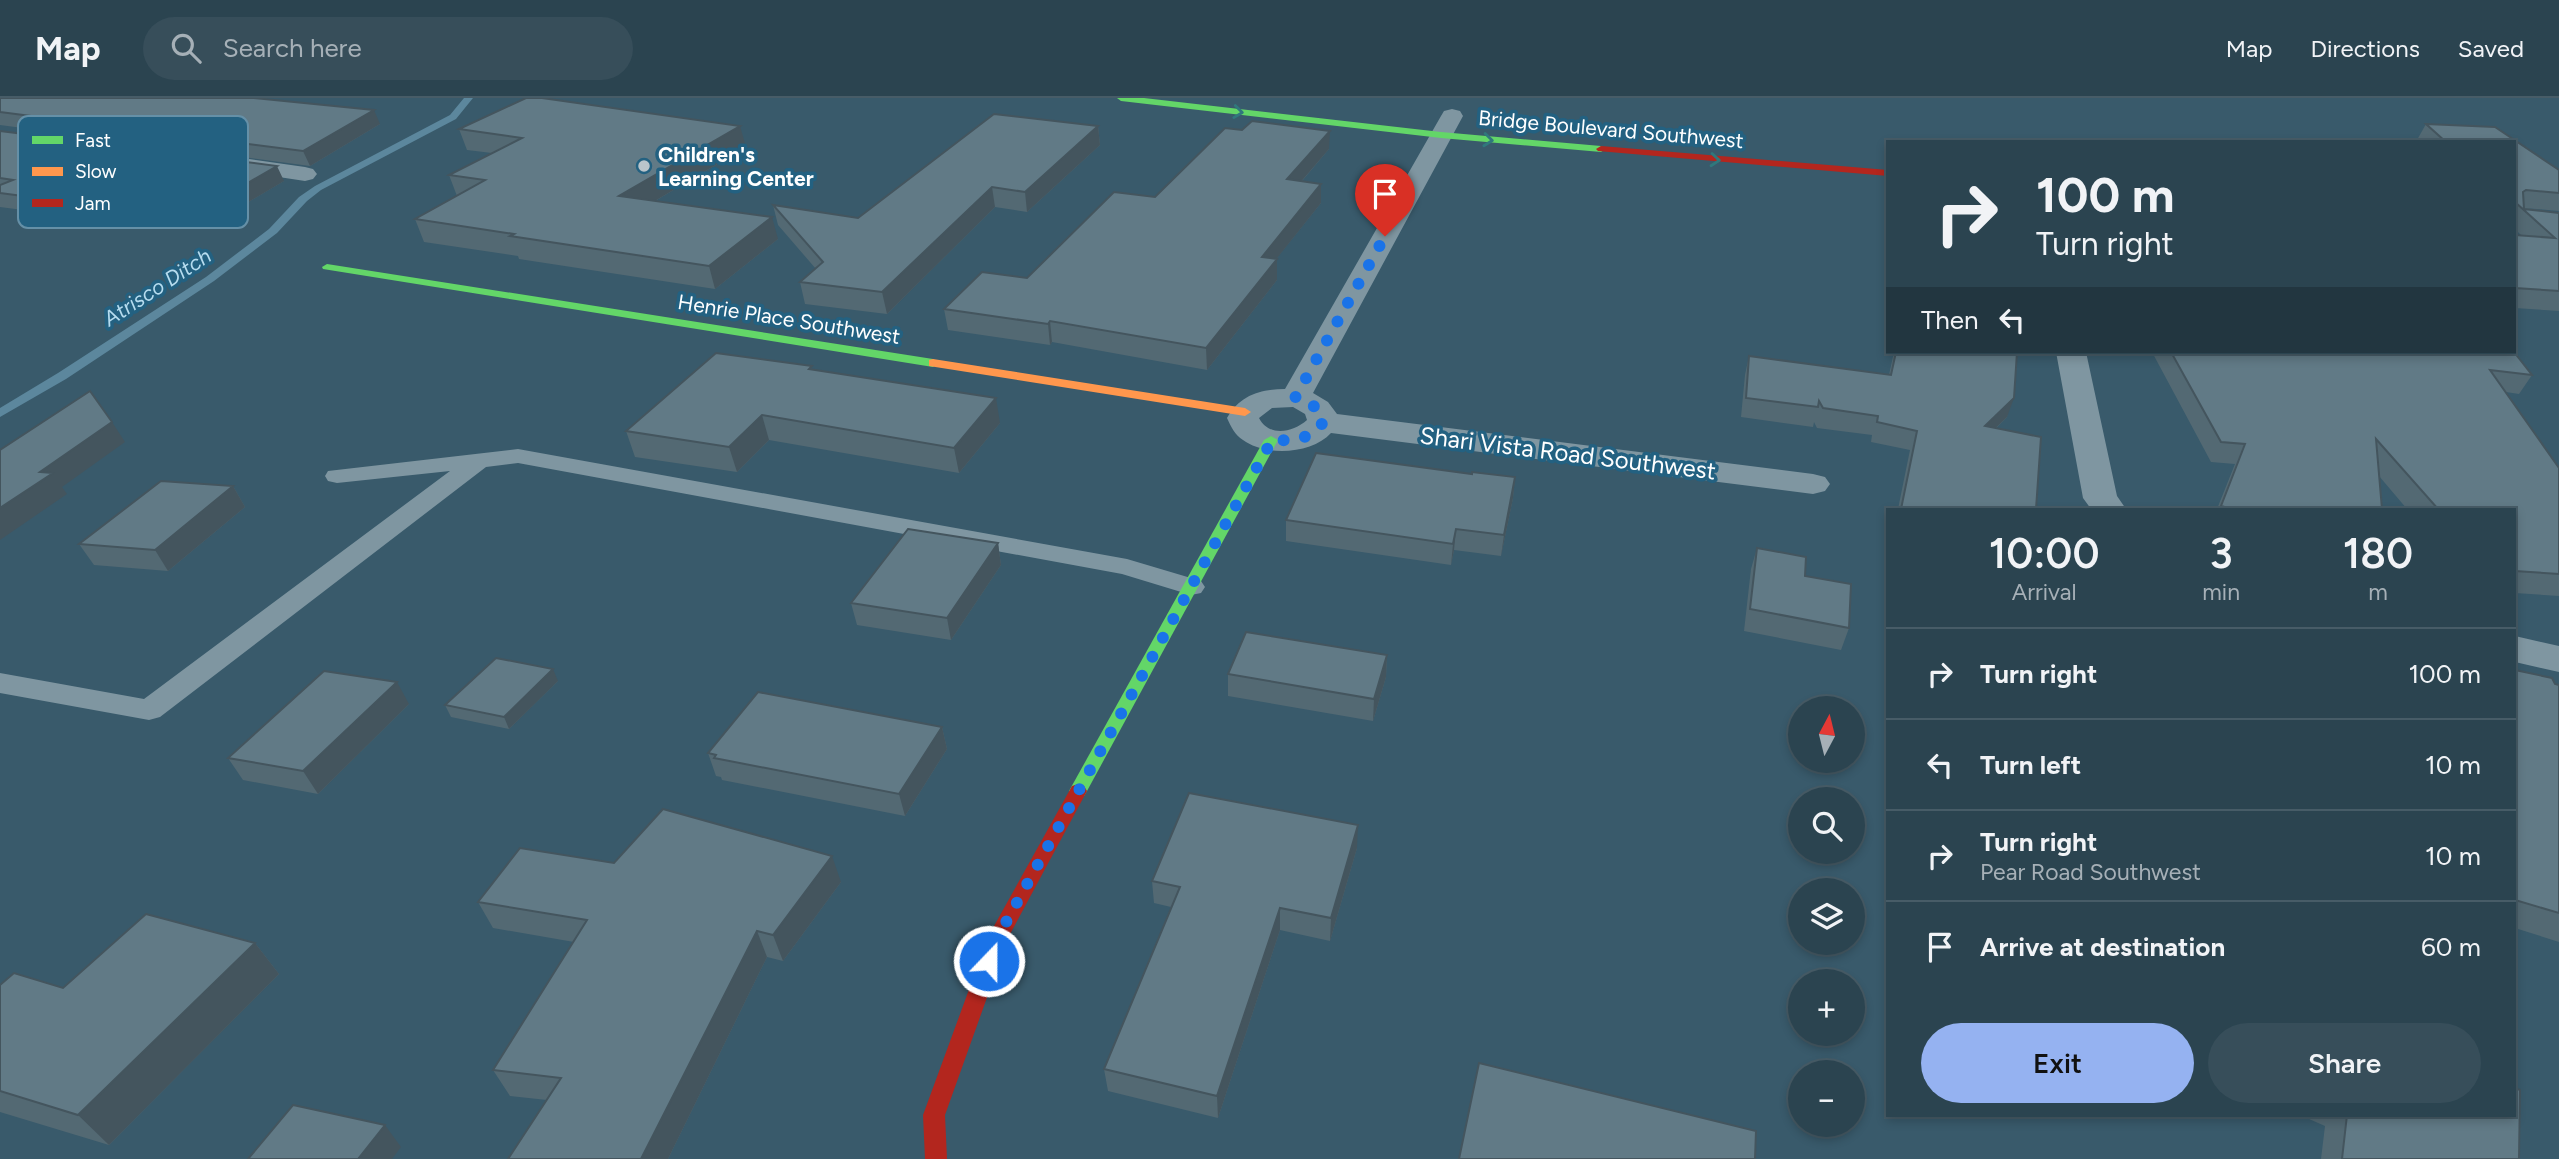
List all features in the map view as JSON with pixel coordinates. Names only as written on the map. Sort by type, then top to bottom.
[{"type":"street","name":"Bridge Boulevard Southwest","points":[[1121,98],[1449,121],[1886,173]]},
{"type":"street","points":[[1295,398],[1449,121]]},
{"type":"street","points":[[248,166],[306,174]]},
{"type":"street","name":"Henrie Place Southwest","points":[[327,267],[1245,412]]},
{"type":"street","points":[[2071,354],[2100,498],[2108,508]]},
{"type":"street","points":[[1295,398],[1318,408],[1323,422],[1319,429],[1299,439],[1272,440],[1250,431],[1243,418],[1245,412],[1261,401],[1295,398]]},
{"type":"street","name":"Shari Vista Road Southwest","points":[[1323,422],[1813,484]]},
{"type":"street","points":[[936,1159],[934,1115],[999,935],[1272,440]]},
{"type":"street","points":[[2516,649],[2559,659]]},
{"type":"lane","points":[[337,476],[518,456],[1127,567],[1191,587]]},
{"type":"lane","points":[[0,683],[149,710],[480,460]]},
{"type":"building","points":[[0,98],[254,98],[374,110],[303,151],[248,144],[248,116],[31,116],[0,112]]},
{"type":"building","points":[[526,98],[740,126],[619,196],[772,217],[709,266],[415,219],[485,180],[449,175],[522,138],[459,129]]},
{"type":"building","points":[[994,114],[1098,126],[1025,192],[992,187],[882,292],[800,282],[823,262],[773,205],[858,218]]},
{"type":"building","points":[[1252,121],[1330,131],[1287,179],[1321,184],[1262,257],[1277,259],[1206,348],[1050,321],[1048,324],[944,309],[982,272],[1027,278],[1114,192],[1155,197],[1225,128],[1242,130]]},
{"type":"building","points":[[2426,124],[2495,127],[2514,140],[2444,140]]},
{"type":"building","points":[[0,131],[18,133],[18,195],[0,193],[0,185],[13,180],[0,178]]},
{"type":"building","points":[[2516,141],[2559,170],[2559,193],[2523,192],[2524,209],[2559,213],[2559,291],[2516,288],[2516,235],[2555,238],[2516,203]]},
{"type":"building","points":[[248,162],[277,166],[248,183]]},
{"type":"building","points":[[716,353],[812,366],[809,369],[996,398],[954,448],[762,415],[729,447],[626,431]]},
{"type":"building","points":[[1896,354],[2017,354],[2014,398],[1985,426],[2041,437],[2036,508],[1901,508],[1917,431],[1877,422],[1878,416],[1823,408],[1819,401],[1818,407],[1746,398],[1749,356],[1891,375]]},
{"type":"building","points":[[2172,354],[2516,354],[2532,375],[2490,370],[2559,468],[2559,574],[2516,571],[2516,508],[2437,508],[2376,439],[2382,508],[2221,506],[2245,444],[2221,442]]},
{"type":"building","points":[[90,391],[112,422],[40,472],[53,473],[0,508],[0,450]]},
{"type":"building","points":[[1316,453],[1472,474],[1515,477],[1504,535],[1456,529],[1453,544],[1286,520]]},
{"type":"building","points":[[161,481],[233,486],[155,550],[79,544]]},
{"type":"building","points":[[908,529],[998,543],[947,618],[851,603]]},
{"type":"building","points":[[1757,548],[1806,557],[1805,576],[1851,584],[1849,628],[1750,609]]},
{"type":"building","points":[[1246,632],[1387,655],[1374,699],[1228,674]]},
{"type":"building","points":[[496,658],[553,669],[504,717],[445,705]]},
{"type":"building","points":[[2516,670],[2552,678],[2555,684],[2559,685],[2559,913],[2516,900]]},
{"type":"building","points":[[324,671],[397,682],[303,771],[228,758]]},
{"type":"building","points":[[758,692],[942,727],[899,794],[714,758],[716,755],[708,753]]},
{"type":"building","points":[[1189,793],[1358,825],[1331,918],[1280,908],[1217,1096],[1104,1069],[1180,887],[1152,881]]},
{"type":"building","points":[[663,809],[832,856],[773,935],[757,931],[641,1159],[508,1159],[561,1078],[493,1070],[587,920],[478,902],[520,848],[614,863]]},
{"type":"building","points":[[146,914],[255,943],[78,1115],[0,1091],[0,985],[14,973],[63,988]]},
{"type":"building","points":[[1479,1063],[1756,1131],[1755,1159],[1459,1159]]},
{"type":"building","points":[[2516,1088],[2520,1090],[2519,1159],[2342,1159],[2347,1117],[2516,1117]]},
{"type":"building","points":[[293,1105],[385,1125],[358,1159],[248,1159]]},
{"type":"waterway","name":"Atrisco Ditch","points":[[0,413],[62,376],[210,279],[273,231],[303,199],[318,188],[453,117],[469,98]]},
{"type":"traffic: fast","points":[[1121,98],[1441,135],[1601,149]]},
{"type":"traffic: fast","points":[[327,267],[933,363]]},
{"type":"traffic: fast","points":[[1078,791],[1271,440]]},
{"type":"traffic: slow","points":[[933,363],[1245,412]]},
{"type":"traffic: jam","points":[[1601,149],[1886,173]]},
{"type":"traffic: jam","points":[[936,1159],[934,1115],[999,935],[1078,791]]},
{"type":"place","name":"Children's Learning Center","points":[[644,166]]},
{"type":"route","points":[[989,961],[999,935],[1272,440],[1299,439],[1311,435],[1323,422],[1323,415],[1318,408],[1295,398],[1385,236]]}]
